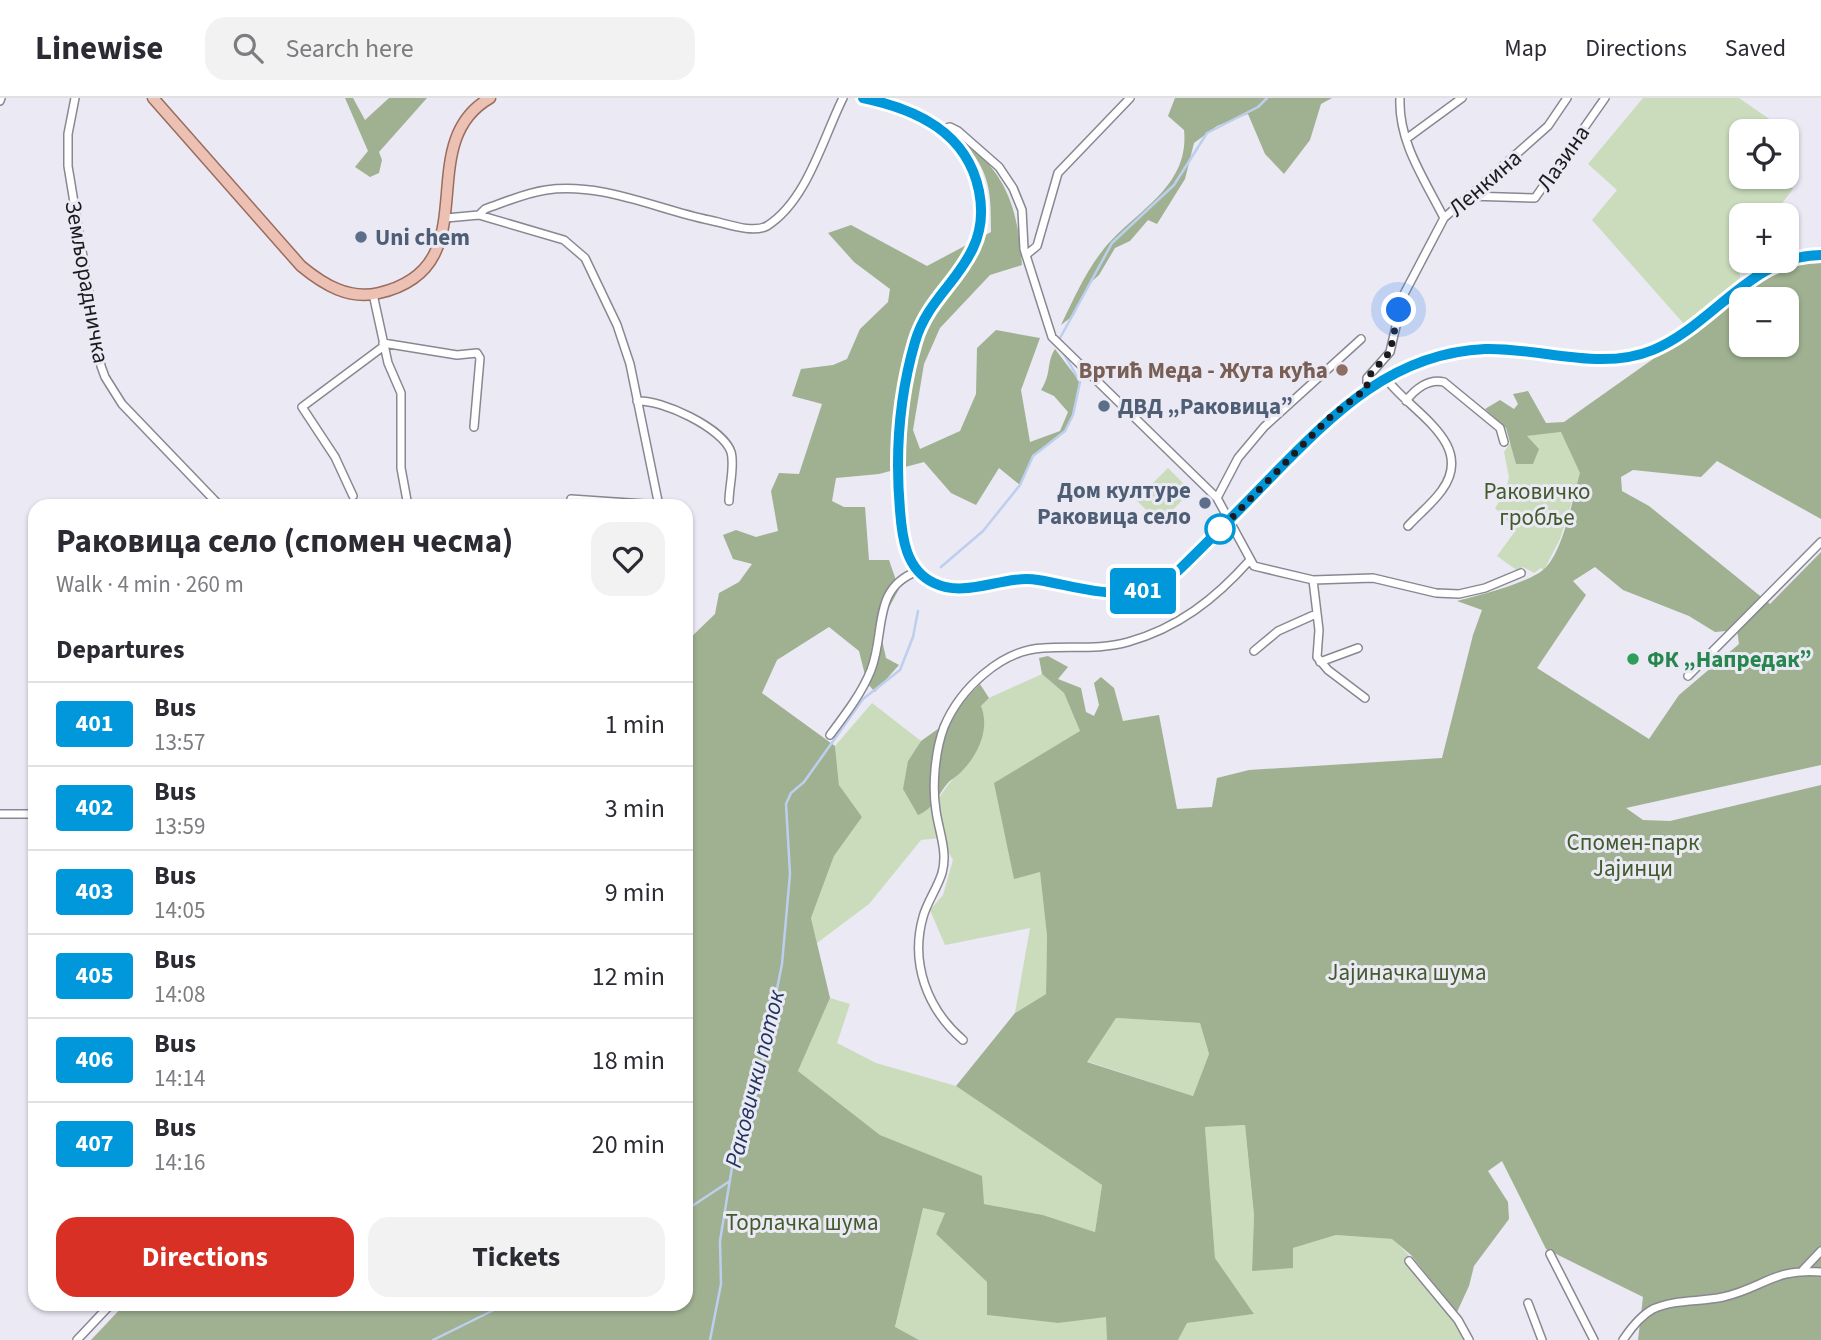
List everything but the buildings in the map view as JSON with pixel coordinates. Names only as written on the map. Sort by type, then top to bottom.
[{"type":"main road","points":[[153,98],[302,265],[330,287],[354,294],[373,294],[400,286],[418,274],[432,258],[446,218],[450,163],[456,135],[470,112],[490,98]]},
{"type":"main road","points":[[863,98],[903,103],[942,129],[970,162],[979,192],[981,222],[973,249],[934,301],[921,325],[907,377],[898,432],[898,490],[903,541],[918,571],[937,584],[954,587],[1031,578],[1096,592],[1135,593],[1153,588],[1173,576],[1328,419],[1385,377],[1427,359],[1464,351],[1496,349],[1609,359],[1644,353],[1681,335],[1764,272],[1795,258],[1821,255]]},
{"type":"street","name":"Земљорадничка","points":[[75,98],[68,134],[68,166],[101,366],[122,404],[213,499]]},
{"type":"street","points":[[479,215],[485,209],[553,190],[614,195],[698,218],[762,228],[790,202],[804,181],[843,98]]},
{"type":"street","points":[[1026,255],[1037,246],[1058,173],[1130,98]]},
{"type":"street","points":[[1399,98],[1413,161],[1444,218]]},
{"type":"street","points":[[1406,139],[1462,98]]},
{"type":"street","name":"Ленкина","points":[[1367,388],[1367,378],[1390,352],[1403,296],[1444,218],[1548,127],[1567,98]]},
{"type":"street","name":"Лазина","points":[[1469,196],[1535,198],[1605,98]]},
{"type":"street","points":[[942,129],[950,127],[958,131],[1006,176],[1022,210],[1026,255],[1053,338],[1217,498],[1249,561],[1268,572],[1313,580],[1373,578],[1436,593],[1459,594],[1485,588],[1521,573]]},
{"type":"street","points":[[446,218],[479,215],[564,240],[580,252],[617,325],[630,364],[658,499]]},
{"type":"street","points":[[373,294],[383,345],[401,393],[401,468],[407,499]]},
{"type":"street","points":[[1217,498],[1238,458],[1271,419],[1361,339]]},
{"type":"street","points":[[353,496],[335,457],[302,407],[307,400],[383,345],[457,355],[477,353],[480,358],[474,427]]},
{"type":"street","points":[[1385,377],[1441,434],[1450,454],[1450,476],[1446,485],[1408,526]]},
{"type":"street","points":[[1406,401],[1434,380],[1444,382],[1500,428],[1504,442]]},
{"type":"street","points":[[638,401],[659,403],[678,411],[716,434],[728,447],[731,454],[729,501]]},
{"type":"street","points":[[1688,676],[1821,542]]},
{"type":"street","points":[[963,1040],[946,1025],[917,963],[923,916],[939,882],[945,861],[935,792],[940,746],[948,718],[977,681],[1012,656],[1045,647],[1117,644],[1153,633],[1200,608],[1227,586],[1249,561]]},
{"type":"street","points":[[830,735],[872,669],[879,626],[893,586],[918,571]]},
{"type":"street","points":[[1313,580],[1320,629],[1316,654],[1320,662],[1365,698]]},
{"type":"street","points":[[1254,651],[1278,631],[1316,614]]},
{"type":"street","points":[[1320,662],[1358,648]]},
{"type":"street","points":[[0,814],[28,814]]},
{"type":"street","points":[[1803,1270],[1821,1251]]},
{"type":"street","points":[[1550,1254],[1594,1340]]},
{"type":"street","points":[[1409,1261],[1458,1320],[1469,1340]]},
{"type":"street","points":[[1623,1340],[1635,1324],[1658,1307],[1726,1297],[1770,1277],[1803,1270],[1821,1272]]},
{"type":"street","points":[[1528,1303],[1542,1340]]},
{"type":"street","points":[[77,1340],[104,1311]]},
{"type":"green space","points":[[345,98],[353,98],[365,120],[389,98],[427,98],[379,152],[382,160],[379,173],[370,177],[355,167],[368,151]]},
{"type":"green space","points":[[1175,98],[1332,98],[1321,104],[1310,140],[1284,174],[1265,154],[1248,114],[1217,126],[1194,143],[1185,179],[1157,224],[1148,220],[1130,241],[1115,248],[1099,275],[1088,285],[1074,315],[1061,325],[1097,258],[1157,197],[1178,168],[1184,150],[1184,130],[1168,116]]},
{"type":"green space","points":[[1643,98],[1739,98],[1769,119],[1729,119],[1729,189],[1793,189],[1782,203],[1729,203],[1729,273],[1740,273],[1740,278],[1684,324],[1592,220],[1617,190],[1588,164]]},
{"type":"green space","name":"Јајиначка шума","points":[[970,145],[994,171],[1010,199],[1018,230],[1022,265],[990,275],[940,328],[924,364],[913,430],[920,449],[960,431],[976,394],[977,348],[996,330],[1040,338],[1021,390],[1030,442],[1060,431],[1068,412],[1054,396],[1041,390],[1055,349],[1080,382],[1073,415],[1065,431],[1033,456],[1020,485],[999,468],[976,505],[951,493],[924,462],[879,474],[836,478],[832,501],[844,507],[865,507],[869,560],[889,560],[899,589],[879,626],[886,658],[899,665],[875,692],[867,683],[859,651],[829,627],[777,660],[762,693],[835,746],[839,785],[862,817],[834,856],[811,918],[830,998],[798,1071],[880,1135],[982,1176],[984,1204],[1043,1215],[1095,1232],[1102,1185],[956,1086],[1015,1013],[1046,994],[1047,936],[1040,872],[1014,879],[994,783],[1080,731],[1064,693],[1042,674],[1039,658],[1048,656],[1068,667],[1058,679],[1081,688],[1086,712],[1094,716],[1099,705],[1094,683],[1101,677],[1114,688],[1123,721],[1159,715],[1177,809],[1212,807],[1217,778],[1249,770],[1442,758],[1473,635],[1482,610],[1457,601],[1515,584],[1544,569],[1557,551],[1562,538],[1580,473],[1561,432],[1527,436],[1539,449],[1533,464],[1516,464],[1506,428],[1485,409],[1500,400],[1514,409],[1518,404],[1513,394],[1528,391],[1546,423],[1564,422],[1729,305],[1729,357],[1799,357],[1799,287],[1755,287],[1779,273],[1799,273],[1799,265],[1802,264],[1821,263],[1821,519],[1717,461],[1701,477],[1633,470],[1621,477],[1622,491],[1649,506],[1770,604],[1821,552],[1821,765],[1626,808],[1643,820],[1670,821],[1821,785],[1821,1340],[1638,1340],[1643,1297],[1546,1249],[1502,1161],[1488,1171],[1508,1202],[1509,1219],[1474,1266],[1469,1286],[1457,1312],[1411,1255],[1392,1239],[1336,1235],[1293,1248],[1293,1268],[1252,1271],[1254,1215],[1245,1125],[1205,1127],[1215,1258],[1254,1314],[1187,1323],[1178,1340],[1107,1340],[1106,1317],[1058,1323],[987,1315],[987,1282],[936,1234],[945,1213],[923,1208],[895,1327],[919,1340],[91,1340],[118,1311],[693,1311],[693,635],[715,614],[719,593],[739,582],[752,564],[733,559],[723,535],[736,530],[756,537],[778,531],[771,491],[779,473],[799,474],[822,404],[792,396],[801,369],[833,365],[847,359],[860,329],[888,302],[890,289],[854,262],[828,233],[851,225],[927,266],[991,232],[988,186],[981,167],[968,147]],"holes":[[[1595,567],[1623,590],[1689,616],[1715,632],[1737,630],[1739,644],[1679,695],[1649,739],[1537,668],[1586,595],[1573,581]],[[1116,1018],[1200,1023],[1209,1054],[1193,1096],[1087,1062]]]},
{"type":"green space","name":"Раковичко гробље","points":[[1562,432],[1581,473],[1560,539],[1544,570],[1541,568],[1534,573],[1523,567],[1518,571],[1497,556],[1516,530],[1495,508],[1505,493],[1509,477],[1504,452],[1511,442],[1516,464],[1526,436]]},
{"type":"green space","points":[[1168,468],[1191,491],[1160,523],[1136,500]]},
{"type":"green space","points":[[1042,674],[1064,693],[1080,731],[1014,878],[1040,871],[1047,936],[1046,994],[1015,1013],[1030,928],[945,945],[930,910],[943,895],[953,860],[940,838],[921,840],[869,904],[817,943],[811,918],[834,856],[862,817],[839,785],[835,746],[872,703],[921,741],[908,761],[938,800],[978,745],[984,720],[981,706],[989,698]]},
{"type":"green space","points":[[980,684],[989,698],[981,706],[984,723],[978,748],[969,763],[947,784],[931,806],[918,815],[903,789],[908,761],[921,741],[949,721]]},
{"type":"green space","points":[[830,998],[850,1004],[837,1043],[876,1063],[956,1086],[1102,1185],[1095,1232],[1043,1215],[984,1204],[941,1160],[880,1135],[798,1071]]},
{"type":"green space","points":[[1116,1018],[1200,1023],[1209,1054],[1193,1096],[1086,1061]]},
{"type":"green space","points":[[1245,1125],[1254,1215],[1252,1271],[1293,1248],[1336,1235],[1393,1239],[1429,1276],[1469,1340],[1178,1340],[1186,1323],[1254,1314],[1215,1258],[1205,1127]]},
{"type":"green space","points":[[922,1208],[945,1213],[936,1234],[987,1282],[987,1315],[1058,1323],[1107,1316],[1107,1340],[919,1340],[895,1328]]},
{"type":"waterway","name":"Раковички поток","points":[[1059,340],[1112,243],[1174,185],[1207,133],[1258,107],[1267,98]]},
{"type":"waterway","name":"Раковички поток","points":[[941,567],[983,531],[1020,485],[1033,456],[1065,431],[1073,415],[1080,382],[1063,352]]},
{"type":"waterway","name":"Раковички поток","points":[[710,1340],[721,1284],[720,1241],[734,1155],[761,1069],[782,964],[790,874],[786,804],[791,793],[804,782],[863,699],[900,670],[913,637],[918,611]]},
{"type":"waterway","points":[[693,1205],[730,1181]]},
{"type":"waterway","points":[[433,1340],[492,1311]]},
{"type":"bus line","name":"401","points":[[863,98],[903,107],[941,128],[970,162],[979,192],[979,234],[973,249],[941,290],[921,325],[907,377],[898,432],[898,490],[903,541],[915,568],[925,578],[945,586],[963,588],[1009,579],[1031,578],[1115,594],[1153,588],[1173,576],[1328,419],[1360,392],[1393,372],[1441,355],[1485,349],[1609,359],[1634,356],[1660,347],[1681,335],[1764,272],[1795,258],[1821,255]]},
{"type":"place","name":"Uni chem","points":[[361,237]]},
{"type":"place","name":"Вртић Меда - Жута кућа","points":[[1342,370]]},
{"type":"place","name":"ДВД „Раковица”","points":[[1104,406]]},
{"type":"place","name":"Дом културе Раковица село","points":[[1205,503]]},
{"type":"place","name":"ФК „Напредак”","points":[[1633,659]]},
{"type":"route","points":[[1220,529],[1218,532],[1328,419],[1367,388],[1367,378],[1390,352],[1399,310]]},
{"type":"park label","name":"Спомен-парк Јајинци","points":[[1633,855]]},
{"type":"park label","name":"Торлачка шума","points":[[802,1222]]}]
